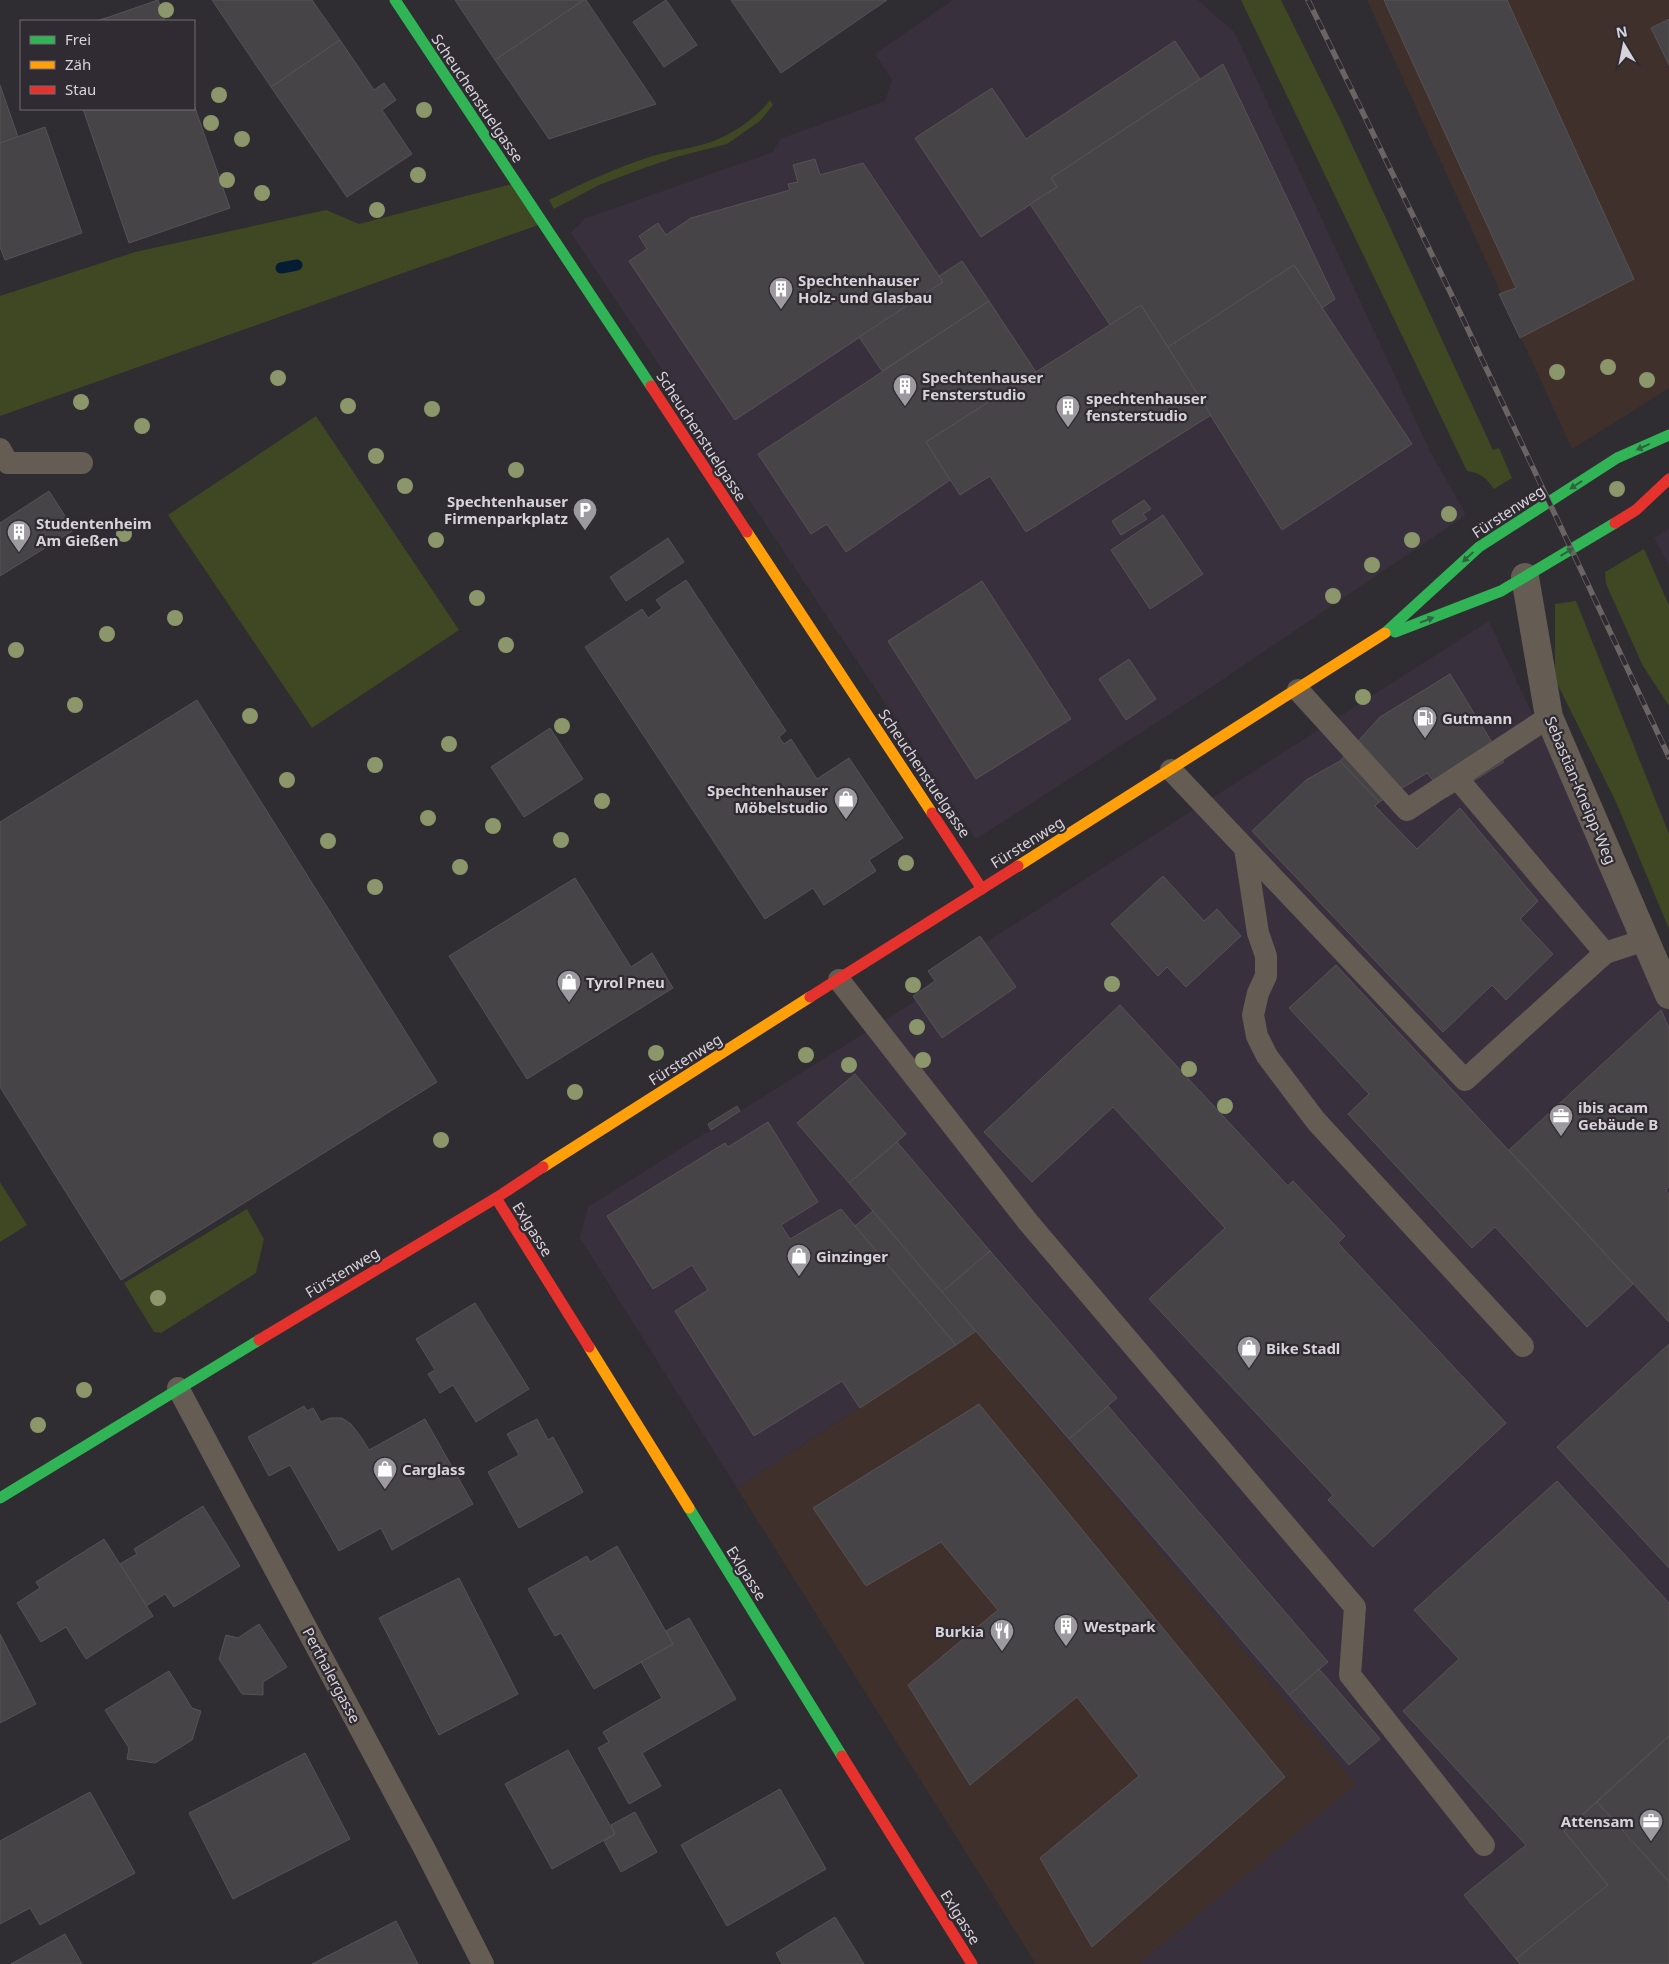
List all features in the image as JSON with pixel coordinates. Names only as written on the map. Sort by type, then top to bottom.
[{"type":"street","name":"Scheuchenstuelgasse","points":[[395,0],[982,889]]},
{"type":"street","name":"Fürstenweg","points":[[0,1498],[178,1388],[496,1198],[585,1139],[1298,690],[1381,637],[1479,547],[1617,458],[1669,435]]},
{"type":"street","name":"Fürstenweg","points":[[1381,637],[1501,591],[1636,510],[1669,479]]},
{"type":"street","name":"Sebastian-Kneipp-Weg","points":[[1525,577],[1549,717],[1669,994]]},
{"type":"street","name":"Exlgasse","points":[[496,1198],[972,1964]]},
{"type":"lane","points":[[0,449],[8,462],[82,463]]},
{"type":"lane","points":[[1298,690],[1407,810],[1549,717]]},
{"type":"lane","points":[[1171,770],[1465,1080],[1605,953],[1645,940]]},
{"type":"lane","points":[[1457,778],[1605,953]]},
{"type":"lane","points":[[1245,848],[1258,933],[1266,956],[1266,976],[1258,993],[1253,1015],[1256,1036],[1267,1056],[1316,1121],[1523,1346]]},
{"type":"lane","points":[[839,980],[1028,1222],[1355,1607],[1350,1675],[1484,1846]]},
{"type":"lane","name":"Perthalergasse","points":[[178,1388],[424,1848],[483,1964]]},
{"type":"shaded area","points":[[953,0],[1198,0],[1235,33],[1430,451],[1466,515],[1213,686],[976,839],[571,233],[584,219],[773,152],[780,139],[885,101],[892,80],[875,54]]},
{"type":"shaded area","points":[[1367,0],[1669,0],[1669,388],[1572,449]]},
{"type":"shaded area","points":[[1669,529],[1669,565],[1654,538]]},
{"type":"shaded area","points":[[1489,621],[1669,1009],[1669,1964],[1139,1964],[1356,1784],[976,1331],[737,1488],[580,1238],[588,1207],[941,985],[935,975]]},
{"type":"shaded area","points":[[976,1331],[1357,1785],[1139,1964],[1036,1964],[737,1488]]},
{"type":"green space","points":[[1241,0],[1281,0],[1341,121],[1493,450],[1499,448],[1512,478],[1494,489],[1483,477],[1467,471]]},
{"type":"green space","points":[[770,100],[773,105],[760,121],[727,144],[676,157],[636,171],[599,185],[554,209],[549,200],[599,176],[639,161],[697,146],[727,135],[747,123]]},
{"type":"green space","points":[[516,183],[544,223],[0,416],[0,296],[135,252],[326,210],[359,224]]},
{"type":"green space","points":[[316,416],[459,630],[312,728],[168,515]]},
{"type":"green space","points":[[1644,549],[1669,605],[1669,706],[1643,666],[1606,584],[1605,572]]},
{"type":"green space","points":[[1576,601],[1669,834],[1669,929],[1616,802],[1555,679],[1555,604]]},
{"type":"green space","points":[[0,1182],[27,1225],[0,1242]]},
{"type":"green space","points":[[247,1209],[264,1239],[256,1273],[161,1333],[154,1332],[124,1283]]},
{"type":"building","points":[[158,0],[165,20],[99,20]]},
{"type":"building","points":[[212,0],[312,0],[340,40],[271,87]]},
{"type":"building","points":[[455,0],[584,0],[495,60]]},
{"type":"building","points":[[586,0],[656,104],[549,139],[495,60]]},
{"type":"building","points":[[666,0],[697,45],[664,67],[633,22]]},
{"type":"building","points":[[731,0],[887,0],[781,73]]},
{"type":"building","points":[[1384,0],[1507,0],[1634,279],[1520,338],[1499,294],[1516,288]]},
{"type":"building","points":[[1669,19],[1669,65],[1651,28]]},
{"type":"building","points":[[340,40],[374,90],[384,83],[396,100],[382,110],[412,154],[347,197],[271,87]]},
{"type":"building","points":[[1175,41],[1200,79],[1051,178],[1057,187],[981,237],[915,138],[992,88],[1026,139]]},
{"type":"building","points":[[1223,64],[1335,299],[1322,308],[1294,265],[1168,347],[1141,305],[1110,325],[1030,204],[1057,187],[1051,178]]},
{"type":"building","points":[[0,85],[18,137],[0,143]]},
{"type":"building","points":[[195,108],[230,208],[129,243],[83,110],[195,110]]},
{"type":"building","points":[[45,127],[82,233],[5,260],[0,247],[0,143]]},
{"type":"building","name":"Spechtenhauser Holz- und Glasbau","points":[[815,159],[820,175],[863,163],[943,282],[735,420],[629,261],[647,249],[639,236],[658,223],[666,235],[691,218],[790,190],[788,184],[798,182],[793,165]]},
{"type":"building","points":[[962,261],[989,301],[882,371],[859,337],[943,282],[939,276]]},
{"type":"building","points":[[1294,265],[1412,444],[1282,530],[1168,347]]},
{"type":"building","name":"Spechtenhauser Fensterstudio","points":[[989,301],[1036,372],[926,442],[950,480],[846,552],[827,524],[811,534],[758,454]]},
{"type":"building","name":"spechtenhauser fensterstudio","points":[[1141,305],[1211,415],[1026,532],[990,476],[960,495],[926,442]]},
{"type":"building","name":"Studentenheim Am Gießen","points":[[49,491],[74,530],[0,576],[0,523]]},
{"type":"building","points":[[1144,500],[1151,509],[1143,514],[1147,519],[1121,535],[1112,521]]},
{"type":"building","points":[[1163,515],[1203,574],[1150,609],[1111,550]]},
{"type":"building","points":[[668,538],[684,562],[626,601],[610,577]]},
{"type":"building","points":[[686,580],[786,731],[779,737],[784,744],[791,739],[817,779],[849,758],[903,838],[869,860],[876,871],[824,905],[813,888],[765,919],[585,647],[642,609],[648,618],[662,608],[656,600]]},
{"type":"building","points":[[982,581],[1071,719],[976,779],[888,641]]},
{"type":"building","points":[[1129,659],[1156,699],[1126,720],[1099,679]]},
{"type":"building","name":"Gutmann","points":[[1450,674],[1504,762],[1447,797],[1427,773],[1379,802],[1340,761],[1380,717]]},
{"type":"building","points":[[197,700],[437,1082],[121,1280],[0,1087],[0,822]]},
{"type":"building","points":[[550,728],[583,779],[524,817],[491,767]]},
{"type":"building","points":[[1340,761],[1379,802],[1375,806],[1417,849],[1460,808],[1538,901],[1520,919],[1553,954],[1506,1000],[1492,985],[1443,1032],[1252,831],[1306,780]]},
{"type":"building","points":[[1163,876],[1204,921],[1217,909],[1241,936],[1186,987],[1167,967],[1158,976],[1111,924]]},
{"type":"building","points":[[575,878],[631,967],[652,953],[673,988],[527,1079],[449,956]]},
{"type":"building","points":[[980,936],[1016,987],[942,1038],[913,996],[935,981],[928,971]]},
{"type":"building","points":[[1336,965],[1633,1284],[1587,1327],[1495,1227],[1472,1248],[1348,1114],[1369,1094],[1289,1008]]},
{"type":"building","points":[[1120,1005],[1288,1186],[1293,1181],[1345,1236],[1338,1243],[1506,1423],[1373,1547],[1328,1500],[1333,1495],[1149,1299],[1225,1228],[1113,1107],[1032,1182],[984,1132]]},
{"type":"building","points":[[1661,1010],[1669,1028],[1669,1187],[1666,1190],[1669,1194],[1669,1322],[1509,1150]]},
{"type":"building","points":[[855,1074],[906,1134],[849,1183],[797,1123]]},
{"type":"building","points":[[737,1106],[740,1111],[711,1130],[708,1124]]},
{"type":"building","name":"Ginzinger","points":[[768,1122],[818,1202],[781,1225],[790,1239],[841,1209],[956,1345],[860,1408],[842,1381],[754,1436],[675,1311],[708,1290],[692,1265],[653,1289],[607,1216],[725,1143],[728,1147]]},
{"type":"building","points":[[897,1142],[990,1251],[942,1292],[849,1183]]},
{"type":"building","points":[[873,1211],[976,1331],[956,1345],[855,1226]]},
{"type":"building","points":[[990,1251],[1117,1398],[1069,1439],[942,1292]]},
{"type":"building","points":[[475,1303],[529,1389],[476,1422],[453,1385],[440,1393],[428,1374],[435,1370],[416,1339]]},
{"type":"building","points":[[1669,1344],[1669,1568],[1557,1447]]},
{"type":"building","name":"Westpark","points":[[979,1404],[1285,1777],[1092,1947],[1040,1858],[1139,1776],[1077,1697],[970,1785],[908,1685],[998,1610],[941,1542],[866,1586],[813,1508]]},
{"type":"building","name":"Carglass","points":[[304,1406],[307,1411],[313,1408],[321,1422],[330,1418],[342,1418],[351,1424],[369,1450],[425,1419],[473,1504],[392,1550],[381,1528],[339,1551],[290,1465],[269,1476],[248,1437]]},
{"type":"building","points":[[1108,1406],[1328,1662],[1289,1695],[1069,1439]]},
{"type":"building","points":[[537,1419],[548,1440],[553,1437],[583,1492],[519,1528],[488,1472],[519,1455],[507,1434]]},
{"type":"building","points":[[1557,1481],[1669,1603],[1669,1736],[1564,1831],[1608,1885],[1516,1959],[1464,1895],[1526,1845],[1403,1711],[1459,1659],[1414,1610]]},
{"type":"building","points":[[203,1506],[240,1566],[174,1607],[165,1594],[146,1606],[120,1564],[137,1554],[134,1549]]},
{"type":"building","points":[[104,1539],[153,1616],[86,1659],[66,1627],[41,1642],[17,1603],[40,1588],[36,1582]]},
{"type":"building","points":[[617,1546],[673,1644],[594,1689],[561,1633],[555,1636],[528,1589],[587,1556],[590,1562]]},
{"type":"building","points":[[459,1578],[518,1694],[439,1735],[379,1618]]},
{"type":"building","points":[[689,1618],[736,1699],[642,1753],[661,1786],[629,1804],[598,1748],[609,1742],[603,1732],[662,1698],[641,1662],[673,1644],[666,1631]]},
{"type":"building","points":[[259,1624],[287,1667],[263,1682],[263,1695],[242,1694],[219,1659],[226,1635],[238,1638]]},
{"type":"building","points":[[0,1634],[36,1704],[0,1723]]},
{"type":"building","points":[[1319,1669],[1380,1739],[1349,1765],[1289,1695]]},
{"type":"building","points":[[169,1671],[192,1708],[201,1711],[192,1740],[155,1763],[127,1759],[129,1748],[105,1710]]},
{"type":"building","name":"Attensam","points":[[1669,1736],[1669,1882],[1597,1802]]},
{"type":"building","points":[[568,1750],[615,1834],[552,1869],[505,1784]]},
{"type":"building","points":[[305,1753],[350,1839],[233,1899],[189,1813]]},
{"type":"building","points":[[780,1789],[826,1869],[727,1926],[681,1845]]},
{"type":"building","points":[[90,1792],[135,1873],[40,1925],[30,1908],[0,1924],[0,1841]]},
{"type":"building","points":[[1597,1802],[1669,1882],[1669,1964],[1520,1964],[1516,1959],[1608,1885],[1564,1831]]},
{"type":"building","points":[[635,1812],[657,1852],[621,1872],[604,1841],[615,1834],[611,1825]]},
{"type":"building","points":[[835,1917],[864,1964],[782,1964],[776,1953]]},
{"type":"building","points":[[396,1921],[418,1964],[312,1964]]},
{"type":"building","points":[[65,1934],[82,1964],[11,1964]]},
{"type":"waterway","points":[[281,268],[297,265]]},
{"type":"railway","points":[[1308,0],[1456,304],[1669,757]]},
{"type":"traffic: fast","points":[[395,0],[651,386]]},
{"type":"traffic: fast","points":[[1385,633],[1479,547],[1617,458],[1669,435]]},
{"type":"traffic: fast","points":[[1395,632],[1501,591],[1615,523]]},
{"type":"traffic: fast","points":[[0,1498],[259,1340]]},
{"type":"traffic: fast","points":[[689,1508],[842,1756]]},
{"type":"traffic: slow","points":[[747,532],[932,813]]},
{"type":"traffic: slow","points":[[1018,866],[1385,633]]},
{"type":"traffic: slow","points":[[543,1167],[810,997]]},
{"type":"traffic: slow","points":[[589,1347],[689,1508]]},
{"type":"traffic: jam","points":[[651,386],[747,532]]},
{"type":"traffic: jam","points":[[1615,523],[1636,510],[1669,479]]},
{"type":"traffic: jam","points":[[932,813],[982,889]]},
{"type":"traffic: jam","points":[[810,997],[1018,866]]},
{"type":"traffic: jam","points":[[259,1340],[496,1198],[543,1167]]},
{"type":"traffic: jam","points":[[496,1198],[589,1347]]},
{"type":"traffic: jam","points":[[842,1756],[972,1964]]},
{"type":"place","name":"Spechtenhauser Holz- und Glasbau","points":[[781,310]]},
{"type":"place","name":"Spechtenhauser Fensterstudio","points":[[905,407]]},
{"type":"place","name":"spechtenhauser fensterstudio","points":[[1068,428]]},
{"type":"place","name":"Spechtenhauser Firmenparkplatz","points":[[585,531]]},
{"type":"place","name":"Studentenheim Am Gießen","points":[[19,553]]},
{"type":"place","name":"Gutmann","points":[[1425,739]]},
{"type":"place","name":"Spechtenhauser Möbelstudio","points":[[846,820]]},
{"type":"place","name":"Tyrol Pneu","points":[[569,1003]]},
{"type":"place","name":"ibis acam Gebäude B","points":[[1561,1137]]},
{"type":"place","name":"Ginzinger","points":[[799,1277]]},
{"type":"place","name":"Bike Stadl","points":[[1249,1369]]},
{"type":"place","name":"Carglass","points":[[385,1490]]},
{"type":"place","name":"Westpark","points":[[1066,1647]]},
{"type":"place","name":"Burkia","points":[[1002,1652]]},
{"type":"place","name":"Attensam","points":[[1651,1842]]}]
